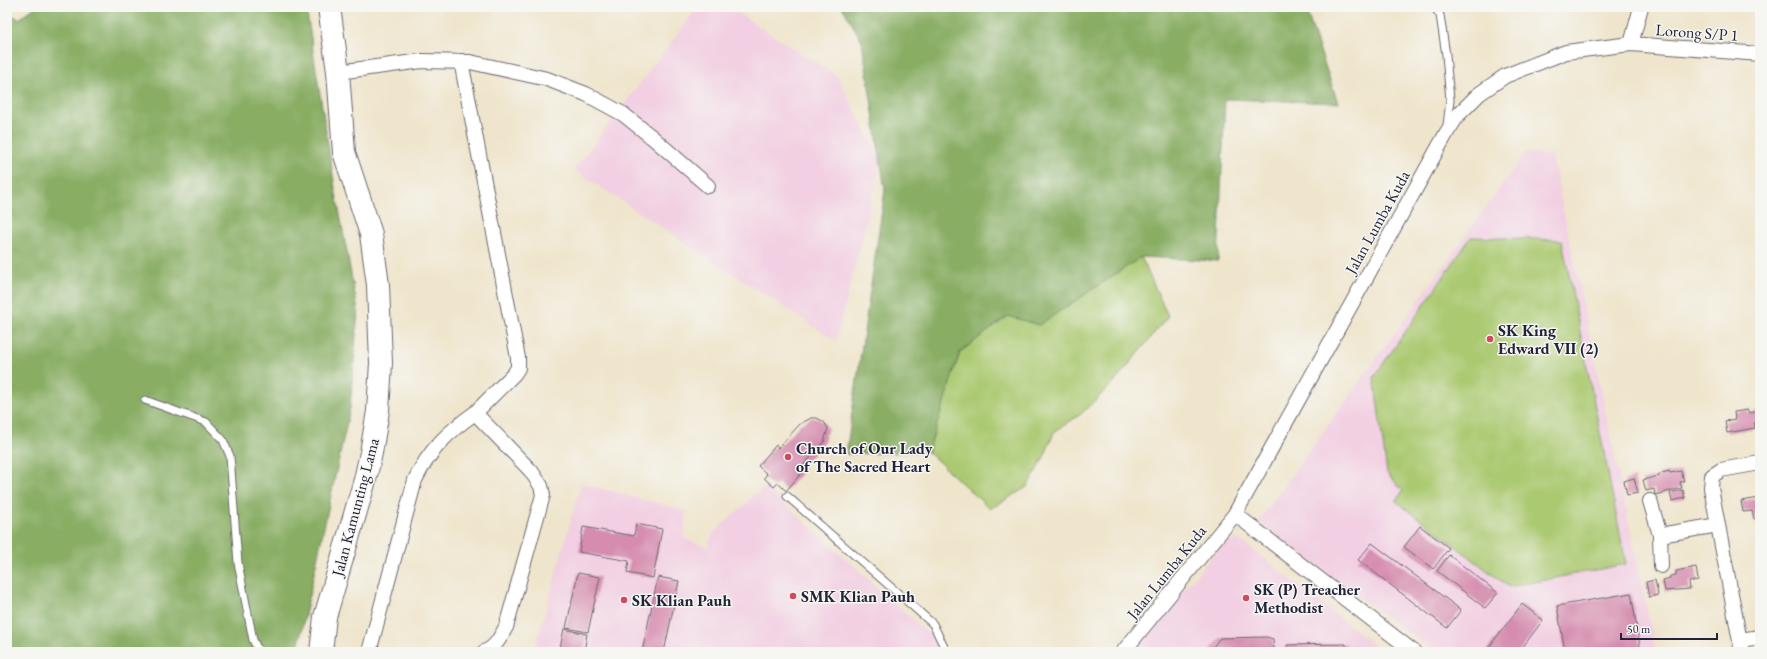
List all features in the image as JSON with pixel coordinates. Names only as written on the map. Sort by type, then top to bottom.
[{"type":"main road","name":"Jalan Kamunting Lama","points":[[321,652],[325,617],[368,467],[378,411],[381,363],[378,285],[371,234],[344,152],[338,72],[329,7]]},
{"type":"street","points":[[1631,44],[1641,7]]},
{"type":"street","name":"Lorong S/P 1","points":[[1631,44],[1760,54]]},
{"type":"street","name":"Jalan Lumba Kuda","points":[[1123,652],[1235,514],[1447,132],[1458,115],[1479,94],[1505,76],[1566,52],[1631,44]]},
{"type":"street","points":[[338,72],[422,61],[461,61],[547,79],[586,94],[623,114],[708,186]]},
{"type":"street","points":[[369,652],[415,480],[423,464],[435,447],[455,427],[475,413],[514,374],[518,368],[518,358],[461,61]]},
{"type":"street","points":[[475,413],[531,471],[541,486],[543,495],[506,627],[498,642],[490,650],[484,652]]},
{"type":"street","points":[[1760,463],[1721,470],[1712,476],[1711,488],[1741,646],[1760,637]]},
{"type":"street","points":[[1650,501],[1660,536],[1661,566]]},
{"type":"street","points":[[1235,514],[1414,652]]},
{"type":"street","points":[[1660,536],[1718,525]]},
{"type":"lane","points":[[1437,9],[1440,15],[1446,55],[1450,100],[1447,132]]},
{"type":"lane","points":[[145,400],[206,422],[223,440],[230,456],[238,563],[253,640],[259,652]]},
{"type":"lane","points":[[787,496],[933,624],[944,647],[942,652]]},
{"type":"shaded area","points":[[698,7],[728,7],[837,76],[881,162],[836,341],[574,170]]},
{"type":"shaded area","name":"SK King Edward VII (2)","points":[[1526,152],[1552,156],[1656,652],[1434,652],[1258,522]]},
{"type":"shaded area","points":[[581,483],[686,511],[684,539],[708,547],[712,534],[765,486],[941,645],[934,652],[534,652]]},
{"type":"shaded area","name":"SK (P) Treacher Methodist","points":[[1239,539],[1383,652],[1132,652],[1223,543]]},
{"type":"green space","points":[[35,7],[306,7],[335,188],[358,311],[350,408],[297,652],[7,652],[7,12],[19,19]]},
{"type":"green space","points":[[842,7],[1305,7],[1338,103],[1225,99],[1218,261],[1141,257],[1039,325],[1008,316],[960,352],[928,452],[846,454],[885,190],[862,41]]},
{"type":"green space","points":[[1471,237],[1562,240],[1626,564],[1509,587],[1396,501],[1403,491],[1387,473],[1374,377]]},
{"type":"green space","points":[[1141,257],[1168,316],[1117,379],[1081,414],[1054,432],[1045,455],[1027,487],[990,509],[928,452],[960,352],[1008,316],[1039,325]]},
{"type":"building","points":[[1748,410],[1748,413],[1760,411],[1760,422],[1754,423],[1755,428],[1727,433],[1725,421],[1735,419],[1734,412]]},
{"type":"building","name":"Church of Our Lady of The Sacred Heart","points":[[811,418],[817,418],[824,422],[828,428],[824,442],[801,468],[804,470],[786,491],[778,483],[774,487],[764,478],[767,474],[758,466],[776,445],[778,448],[800,424]]},
{"type":"building","points":[[1669,471],[1670,473],[1681,471],[1684,481],[1680,482],[1682,488],[1655,495],[1654,489],[1646,491],[1643,480],[1659,476],[1659,474]]},
{"type":"building","points":[[1634,478],[1638,493],[1627,495],[1624,481]]},
{"type":"building","points":[[1683,490],[1685,498],[1672,501],[1670,493]]},
{"type":"building","points":[[1760,498],[1760,518],[1754,519],[1752,511],[1743,512],[1741,501]]},
{"type":"building","points":[[636,524],[662,529],[653,578],[627,573],[629,561],[579,552],[583,527],[634,536]]},
{"type":"building","points":[[1420,526],[1449,548],[1433,569],[1404,547]]},
{"type":"building","points":[[1372,543],[1461,610],[1447,628],[1358,560]]},
{"type":"building","points":[[1449,555],[1498,593],[1485,608],[1437,571]]},
{"type":"building","points":[[1696,567],[1698,580],[1689,582],[1690,589],[1665,591],[1663,580],[1670,578],[1670,576],[1676,575],[1676,571]]},
{"type":"building","points":[[578,573],[600,577],[588,632],[566,628]]},
{"type":"building","points":[[658,577],[679,581],[664,652],[642,652]]},
{"type":"building","points":[[1655,580],[1658,595],[1649,597],[1646,582]]},
{"type":"building","points":[[1631,593],[1641,652],[1565,652],[1557,606]]},
{"type":"building","points":[[1760,594],[1760,608],[1759,608],[1757,595]]},
{"type":"building","points":[[1522,604],[1543,620],[1519,652],[1485,652]]},
{"type":"building","points":[[564,629],[587,634],[584,652],[559,652]]},
{"type":"building","points":[[1267,637],[1273,639],[1274,652],[1209,652],[1220,638]]},
{"type":"building","points":[[1346,644],[1346,652],[1287,652],[1287,645]]},
{"type":"place","name":"SK King Edward VII (2)","points":[[1490,339]]},
{"type":"place","name":"Church of Our Lady of The Sacred Heart","points":[[788,457]]},
{"type":"place","name":"SMK Klian Pauh","points":[[793,596]]},
{"type":"place","name":"SK (P) Treacher Methodist","points":[[1246,598]]},
{"type":"place","name":"SK Klian Pauh","points":[[624,600]]}]
